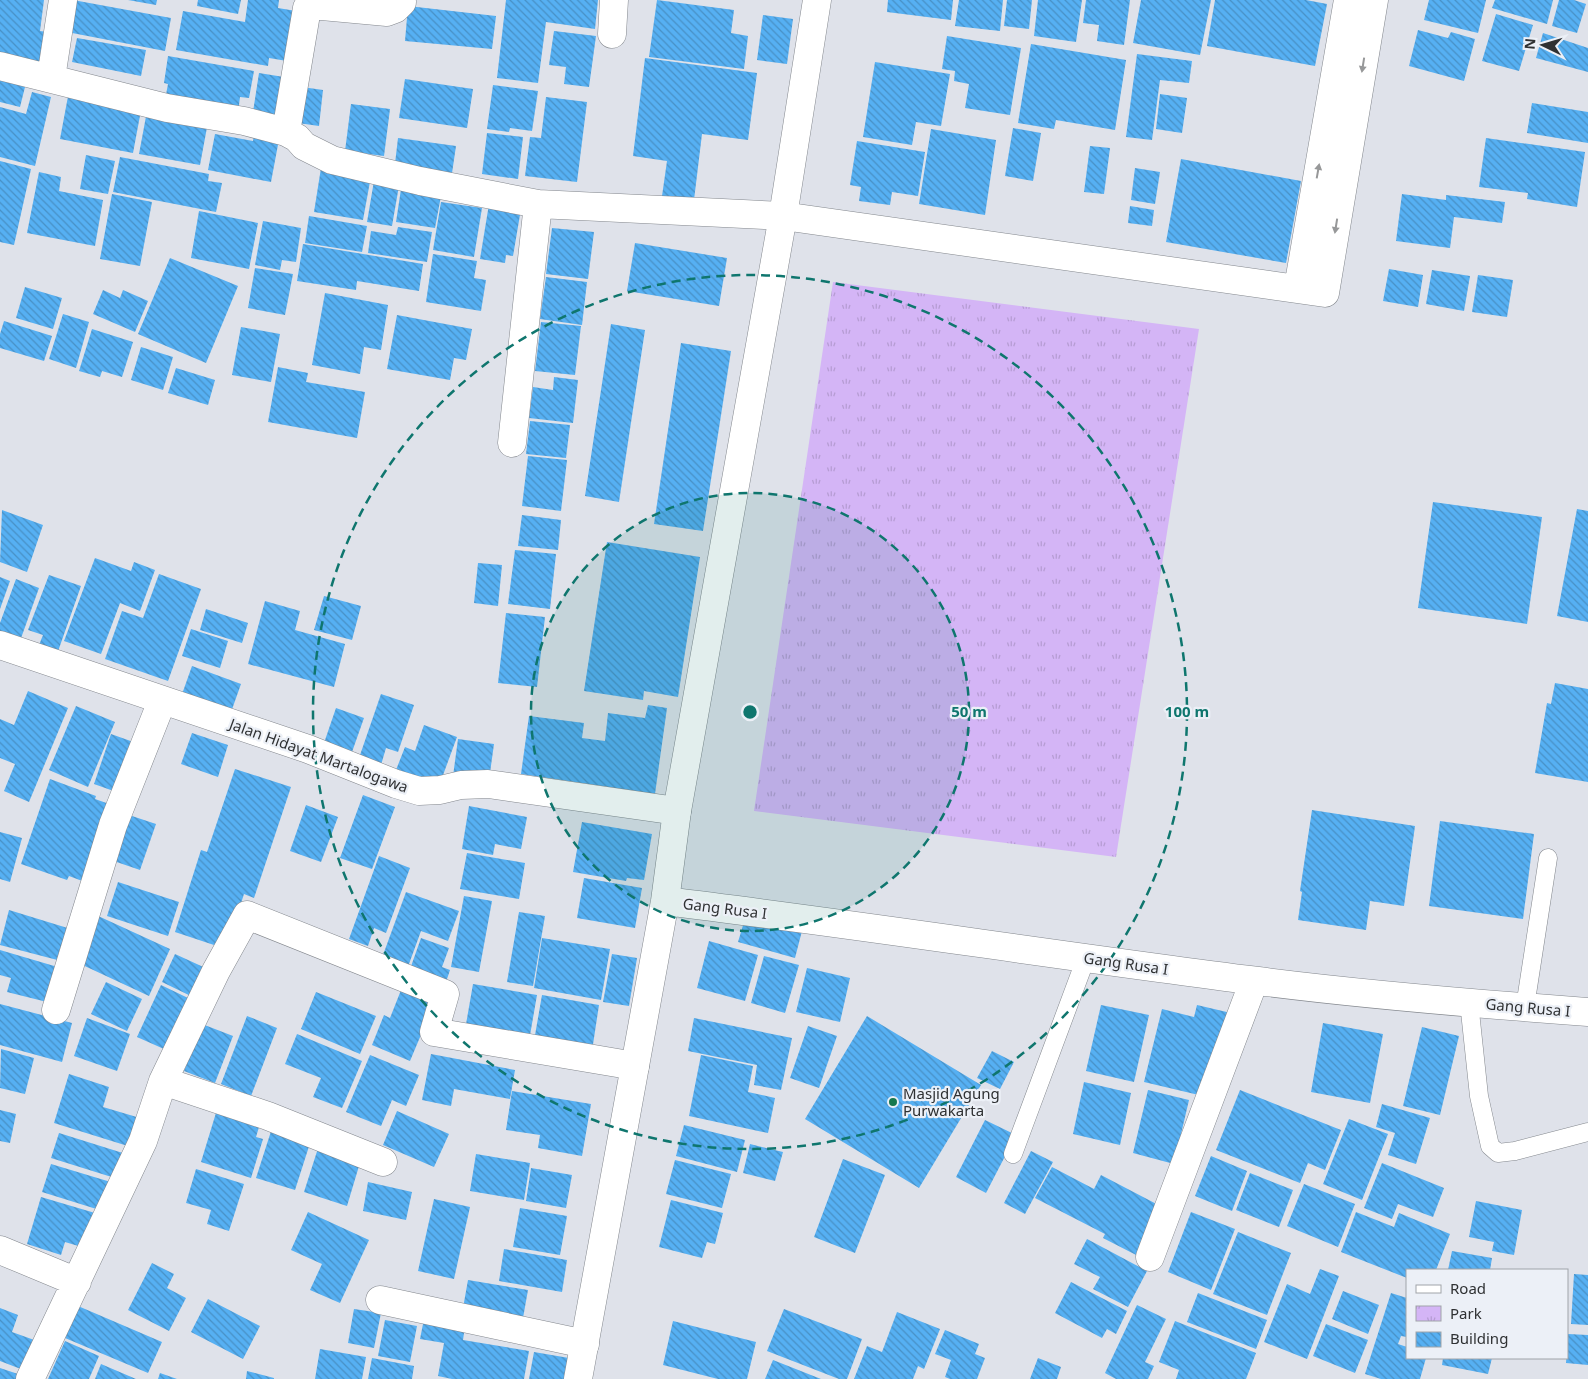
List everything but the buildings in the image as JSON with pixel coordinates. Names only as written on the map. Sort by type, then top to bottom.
[{"type":"street","points":[[51,78],[63,0]]},
{"type":"street","points":[[612,34],[614,0]]},
{"type":"street","points":[[578,1379],[665,901],[677,812],[782,216],[817,0]]},
{"type":"street","points":[[1298,288],[1348,0]]},
{"type":"street","points":[[0,66],[167,108],[244,121],[286,132],[297,138],[304,146],[332,160],[420,181],[538,204],[782,216],[1325,293],[1374,0]]},
{"type":"street","points":[[286,132],[307,8],[311,5],[387,12],[402,2]]},
{"type":"street","points":[[1342,28],[1368,31]]},
{"type":"street","points":[[512,443],[538,204]]},
{"type":"street","name":"Jalan Hidayat Martalogawa","points":[[0,645],[308,749],[396,784],[419,791],[440,790],[461,785],[488,784],[677,812]]},
{"type":"street","points":[[56,1010],[113,825],[162,701]]},
{"type":"street","name":"Gang Rusa I","points":[[665,901],[836,922],[1254,981],[1588,1012]]},
{"type":"street","points":[[30,1379],[143,1141],[163,1081],[187,1036],[216,971],[247,915],[445,994],[434,1032],[635,1066]]},
{"type":"street","points":[[1150,1257],[1254,981]]},
{"type":"street","points":[[163,1081],[268,1116],[383,1162]]},
{"type":"street","points":[[0,1250],[77,1282]]},
{"type":"street","points":[[380,1300],[585,1344]]},
{"type":"lane","points":[[1525,1007],[1548,858]]},
{"type":"lane","points":[[1013,1154],[1086,958]]},
{"type":"lane","points":[[1470,1002],[1479,1096],[1490,1146],[1498,1153],[1515,1151],[1588,1132]]},
{"type":"green space","points":[[833,282],[1199,329],[1116,857],[754,811]]},
{"type":"place","name":"Masjid Agung Purwakarta","points":[[893,1102]]}]
